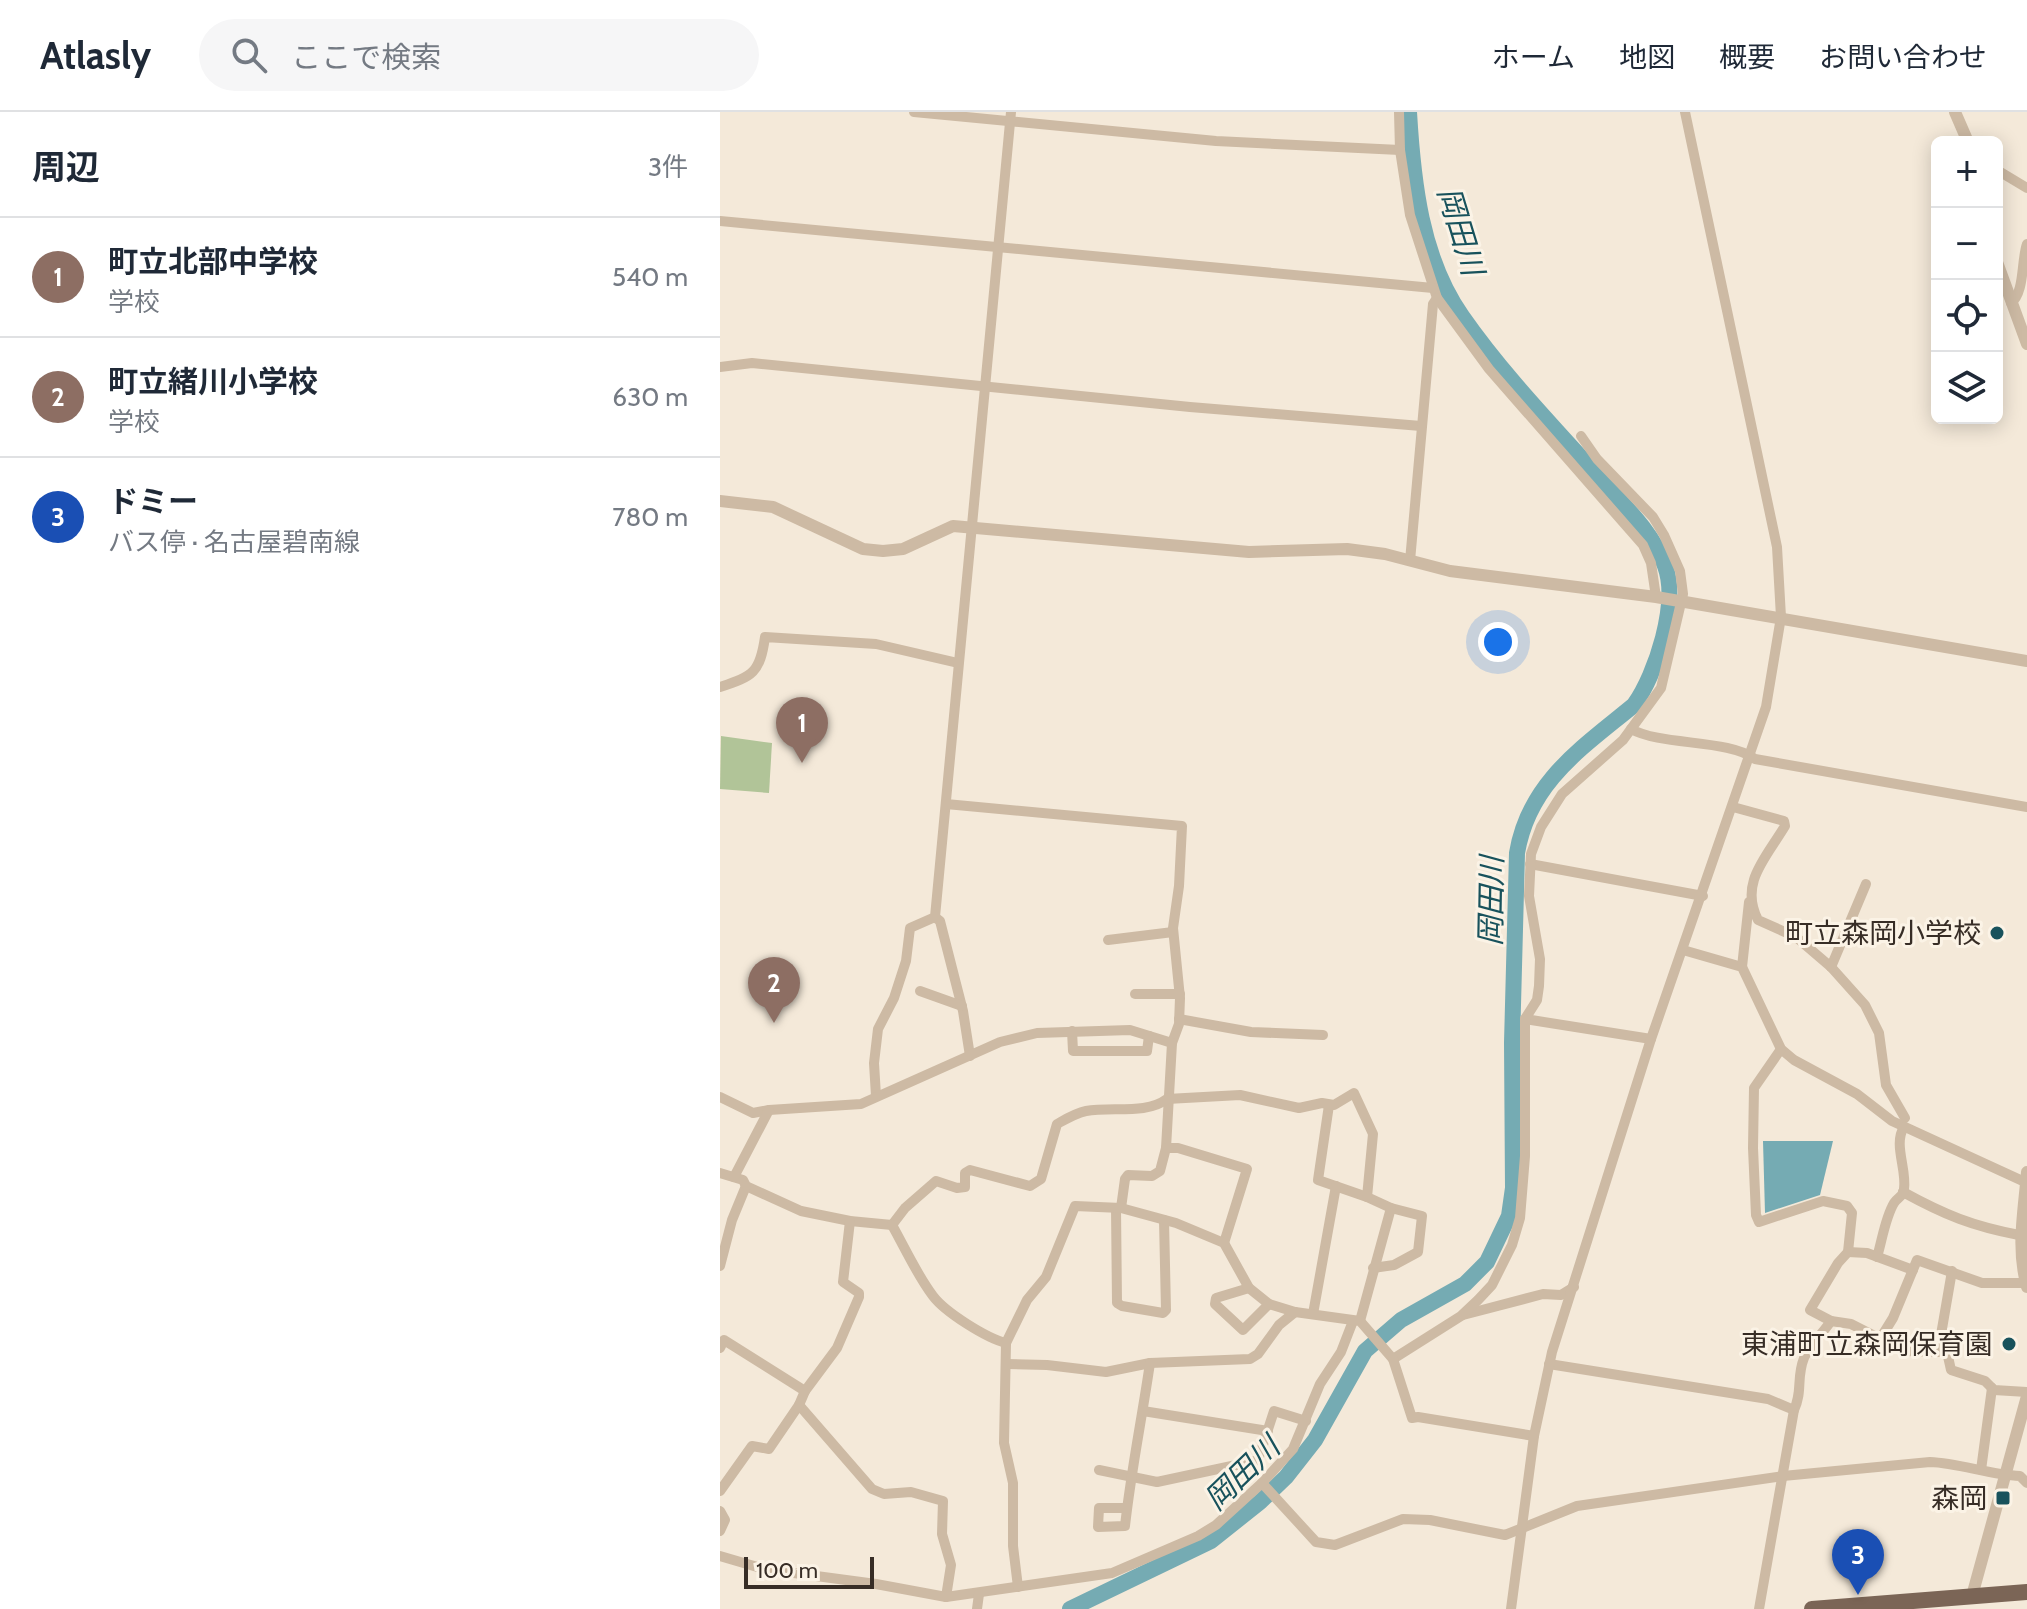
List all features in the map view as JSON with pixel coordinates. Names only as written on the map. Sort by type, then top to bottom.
[{"type":"main road","points":[[1812,1609],[1972,1603],[2027,1592]]},
{"type":"street","points":[[914,112],[1011,116],[1216,141],[1400,150]]},
{"type":"street","points":[[1399,112],[1400,150],[1410,215],[1435,293],[1489,369],[1643,545],[1651,563],[1656,597]]},
{"type":"street","points":[[1511,1609],[1534,1436],[1549,1364],[1651,1039],[1703,896],[1770,693],[1781,617],[1777,547],[1685,112]]},
{"type":"street","points":[[1957,113],[1966,136]]},
{"type":"street","points":[[876,1096],[874,1063],[878,1029],[894,998],[906,961],[908,933],[910,928],[935,917],[1011,116]]},
{"type":"street","points":[[2003,174],[2027,188]]},
{"type":"street","points":[[720,221],[997,246],[1435,293]]},
{"type":"street","points":[[2011,303],[2019,292],[2027,244]]},
{"type":"street","points":[[2003,280],[2027,344]]},
{"type":"street","points":[[1410,561],[1435,293]]},
{"type":"street","points":[[720,367],[752,363],[1190,407],[1421,426]]},
{"type":"street","points":[[1393,1359],[1461,1316],[1492,1285],[1512,1245],[1520,1218],[1525,1156],[1525,1019],[1537,1000],[1539,986],[1540,959],[1530,911],[1530,864],[1535,842],[1553,806],[1570,785],[1614,749],[1661,688],[1681,601],[1684,586],[1664,535],[1653,517],[1597,459],[1581,436]]},
{"type":"street","points":[[720,501],[773,507],[863,549],[903,549],[953,526],[971,526],[1249,552],[1347,549],[1385,554],[1450,571],[1656,597],[2027,661]]},
{"type":"street","points":[[720,687],[748,678],[762,659],[765,637],[876,644],[958,663]]},
{"type":"street","points":[[1631,729],[1749,754],[1755,759],[2027,807]]},
{"type":"street","points":[[946,804],[1182,826],[1173,932],[1180,994],[1179,1019],[1172,1043],[1166,1148],[1160,1171],[1152,1176],[1128,1175],[1125,1179],[1119,1208],[1117,1303],[1122,1306],[1163,1313],[1166,1310],[1164,1220]]},
{"type":"street","points":[[1733,807],[1781,818],[1785,824],[1754,878],[1742,967],[1781,1049],[1794,1060],[1904,1123],[2026,1183]]},
{"type":"street","points":[[1530,864],[1703,896]]},
{"type":"street","points":[[1831,967],[1866,884]]},
{"type":"street","points":[[1749,900],[1758,920],[1787,931],[1831,967],[1865,1005],[1875,1023],[1886,1085],[1904,1123],[1900,1134],[1906,1172],[1903,1192],[1894,1203],[1877,1257]]},
{"type":"street","points":[[936,918],[940,921],[962,1006],[970,1056]]},
{"type":"street","points":[[1108,940],[1173,932]]},
{"type":"street","points":[[1683,950],[1742,967]]},
{"type":"street","points":[[920,991],[962,1006]]},
{"type":"street","points":[[1135,994],[1180,994]]},
{"type":"street","points":[[1179,1019],[1251,1032],[1323,1035]]},
{"type":"street","points":[[1525,1019],[1651,1039]]},
{"type":"street","points":[[720,1097],[753,1113],[861,1104],[1000,1042],[1037,1033],[1130,1030],[1172,1043]]},
{"type":"street","points":[[1072,1031],[1073,1051],[1147,1051],[1149,1036]]},
{"type":"street","points":[[1781,1049],[1754,1088],[1753,1148],[1756,1215],[1759,1222],[1803,1205],[1823,1201],[1838,1202],[1847,1206],[1852,1213],[1848,1252],[1810,1310],[1831,1321],[1851,1324],[1904,1351],[1947,1352],[1951,1370],[1985,1381],[2003,1392],[2027,1394],[2020,1476],[1972,1603]]},
{"type":"street","points":[[892,1225],[905,1208],[936,1181],[957,1188],[965,1187],[965,1173],[970,1170],[1030,1186],[1035,1184],[1041,1179],[1057,1124],[1068,1118],[1087,1111],[1128,1109],[1162,1103],[1167,1099],[1240,1095],[1299,1108],[1322,1103],[1334,1105],[1354,1093],[1373,1134],[1367,1197]]},
{"type":"street","points":[[1329,1105],[1318,1180],[1391,1208],[1422,1216],[1418,1252],[1394,1265],[1373,1268]]},
{"type":"street","points":[[734,1177],[769,1110]]},
{"type":"street","points":[[1166,1148],[1178,1148],[1247,1169],[1224,1243]]},
{"type":"street","points":[[1880,1339],[1893,1318],[1917,1260],[1982,1283],[2026,1285],[2019,1235],[2027,1172]]},
{"type":"street","points":[[720,1173],[743,1180],[746,1186],[801,1211],[850,1221],[892,1225]]},
{"type":"street","points":[[720,1266],[732,1220],[746,1186]]},
{"type":"street","points":[[1313,1314],[1336,1186]]},
{"type":"street","points":[[1903,1192],[1967,1223],[2019,1235]]},
{"type":"street","points":[[1018,1587],[1013,1546],[1013,1483],[1004,1443],[1006,1343],[1027,1300],[1046,1277],[1075,1206],[1119,1208],[1176,1223],[1224,1243],[1249,1288],[1269,1304],[1295,1312],[1360,1323],[1393,1359],[1412,1418],[1534,1436]]},
{"type":"street","points":[[720,1556],[764,1569],[946,1597],[1112,1573],[1198,1536],[1216,1525],[1262,1483],[1293,1449],[1320,1384],[1360,1323],[1391,1208]]},
{"type":"street","points":[[720,1491],[752,1446],[769,1449],[805,1391],[837,1348],[859,1297],[859,1293],[843,1282],[850,1221]]},
{"type":"street","points":[[892,1225],[934,1297],[975,1329],[1006,1343]]},
{"type":"street","points":[[1848,1252],[1867,1253],[1913,1270]]},
{"type":"street","points":[[1938,1352],[1952,1271]]},
{"type":"street","points":[[1461,1316],[1543,1294],[1561,1295],[1574,1287]]},
{"type":"street","points":[[1249,1288],[1216,1298],[1215,1304],[1243,1330],[1269,1304]]},
{"type":"street","points":[[1007,1364],[1106,1372],[1150,1363],[1250,1359],[1258,1354],[1279,1325],[1295,1312]]},
{"type":"street","points":[[1759,1609],[1794,1410],[1801,1395],[1798,1377],[1805,1354],[1813,1348],[1831,1321]]},
{"type":"street","points":[[720,1348],[724,1340],[805,1391]]},
{"type":"street","points":[[1127,1508],[1150,1363]]},
{"type":"street","points":[[1549,1364],[1768,1399],[1794,1410]]},
{"type":"street","points":[[1981,1470],[1992,1388]]},
{"type":"street","points":[[799,1405],[872,1489],[884,1494],[911,1492],[943,1501],[942,1534],[951,1565],[946,1597]]},
{"type":"street","points":[[1143,1411],[1268,1431]]},
{"type":"street","points":[[1099,1470],[1157,1482],[1258,1460],[1274,1411],[1306,1421]]},
{"type":"street","points":[[1262,1483],[1316,1542],[1335,1545],[1403,1519],[1430,1520],[1505,1535],[1577,1506],[1783,1476],[1930,1462],[1948,1462],[2020,1476]]},
{"type":"street","points":[[720,1511],[725,1520],[720,1531]]},
{"type":"street","points":[[977,1609],[979,1594]]},
{"type":"green space","points":[[721,736],[772,743],[769,793],[720,789]]},
{"type":"water","points":[[1763,1141],[1833,1141],[1820,1195],[1765,1213]]},
{"type":"waterway","name":"岡田川","points":[[1070,1609],[1211,1541],[1260,1502],[1286,1477],[1315,1440],[1365,1351],[1401,1320],[1465,1284],[1487,1262],[1509,1216],[1513,1188],[1512,1043],[1517,853],[1523,828],[1533,806],[1560,768],[1634,705],[1650,675],[1663,638],[1669,581],[1652,540],[1509,377],[1448,293],[1428,244],[1422,218],[1413,165],[1409,112]]},
{"type":"place","name":"町立北部中学校","points":[[802,763]]},
{"type":"place","name":"町立森岡小学校","points":[[1997,933]]},
{"type":"place","name":"町立緒川小学校","points":[[774,1023]]},
{"type":"place","name":"東浦町立森岡保育園","points":[[2009,1344]]},
{"type":"place","name":"森岡","points":[[2003,1498]]},
{"type":"place","name":"ドミー","points":[[1858,1595]]}]
